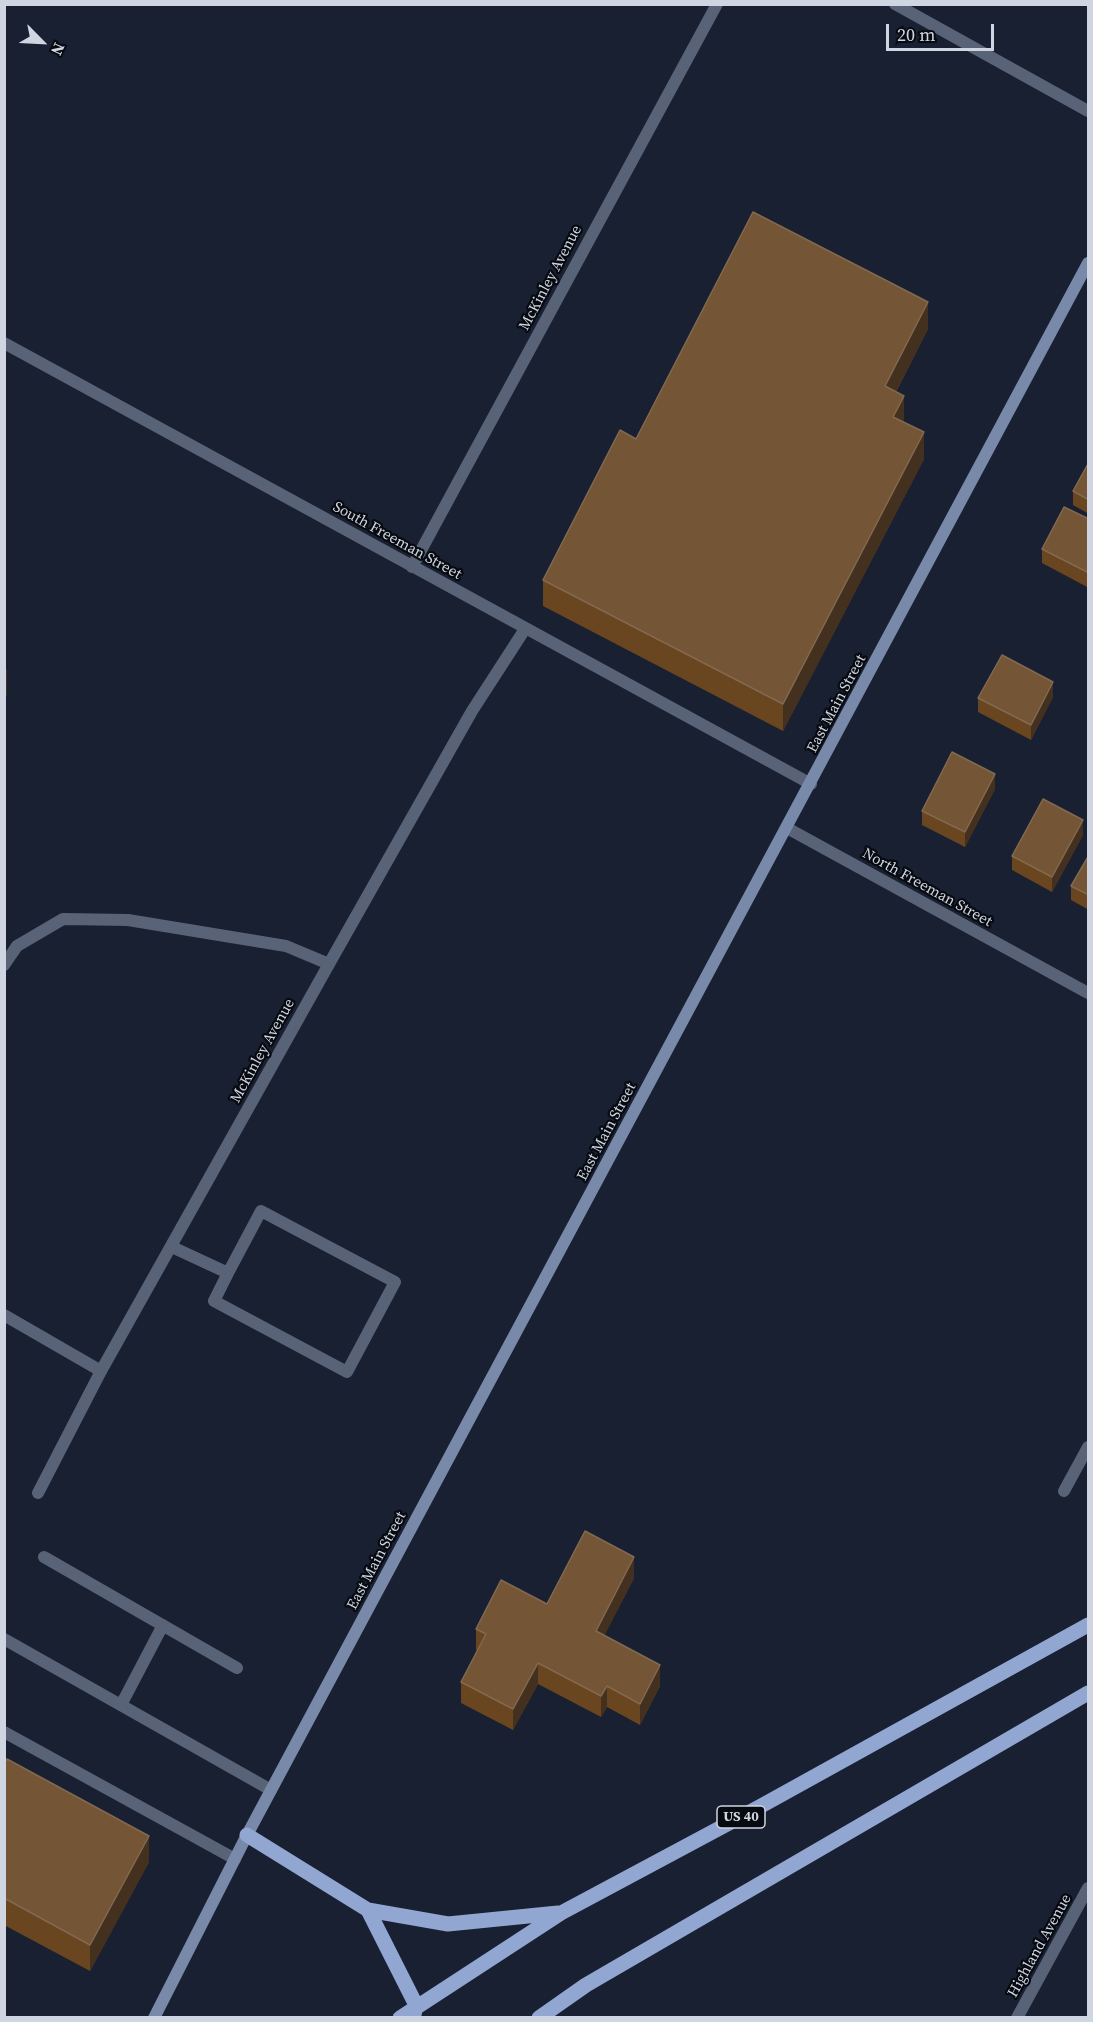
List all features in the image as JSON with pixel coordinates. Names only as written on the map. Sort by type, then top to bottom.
[{"type":"main road","name":"East Main Street","points":[[154,2018],[247,1835],[1089,263]]},
{"type":"main road","name":"US 40","points":[[400,2018],[415,2011],[561,1913],[761,1806],[1089,1625]]},
{"type":"main road","points":[[539,2018],[586,1985],[1089,1693]]},
{"type":"main road","points":[[247,1835],[368,1910],[448,1924],[561,1913]]},
{"type":"main road","points":[[368,1910],[415,2011]]},
{"type":"street","name":"McKinley Avenue","points":[[412,567],[717,4]]},
{"type":"street","points":[[895,4],[1088,110]]},
{"type":"street","name":"South Freeman Street","points":[[4,343],[811,784]]},
{"type":"street","name":"McKinley Avenue","points":[[38,1493],[101,1371],[328,964],[472,711],[525,629]]},
{"type":"street","name":"North Freeman Street","points":[[787,828],[1089,993]]},
{"type":"street","points":[[4,965],[17,946],[63,919],[128,920],[264,942],[286,946],[328,964]]},
{"type":"street","points":[[261,1211],[395,1282],[347,1372],[214,1301],[228,1273],[261,1211]]},
{"type":"street","points":[[172,1247],[228,1273]]},
{"type":"street","points":[[4,1315],[101,1371]]},
{"type":"street","points":[[1064,1491],[1089,1447]]},
{"type":"street","points":[[44,1557],[237,1668]]},
{"type":"street","points":[[121,1705],[163,1626]]},
{"type":"street","points":[[4,1639],[271,1790]]},
{"type":"street","points":[[4,1732],[235,1859]]},
{"type":"street","name":"Highland Avenue","points":[[1017,2018],[1089,1888]]},
{"type":"building","points":[[753,212],[928,302],[885,386],[904,396],[893,417],[924,432],[783,704],[543,580],[620,430],[636,439]]},
{"type":"building","points":[[1089,462],[1089,500],[1073,491]]},
{"type":"building","points":[[1064,507],[1089,519],[1089,573],[1042,549]]},
{"type":"building","points":[[1002,655],[1053,682],[1031,725],[978,698]]},
{"type":"building","points":[[952,752],[995,774],[965,832],[922,811]]},
{"type":"building","points":[[1043,799],[1083,820],[1052,877],[1012,856]]},
{"type":"building","points":[[1089,855],[1089,895],[1071,886]]},
{"type":"building","points":[[585,1531],[634,1557],[596,1631],[660,1665],[640,1704],[607,1686],[601,1696],[538,1663],[513,1709],[461,1682],[486,1634],[476,1629],[501,1580],[547,1604]]},
{"type":"building","points":[[7,1759],[149,1836],[90,1945],[4,1898],[4,1764]]}]
